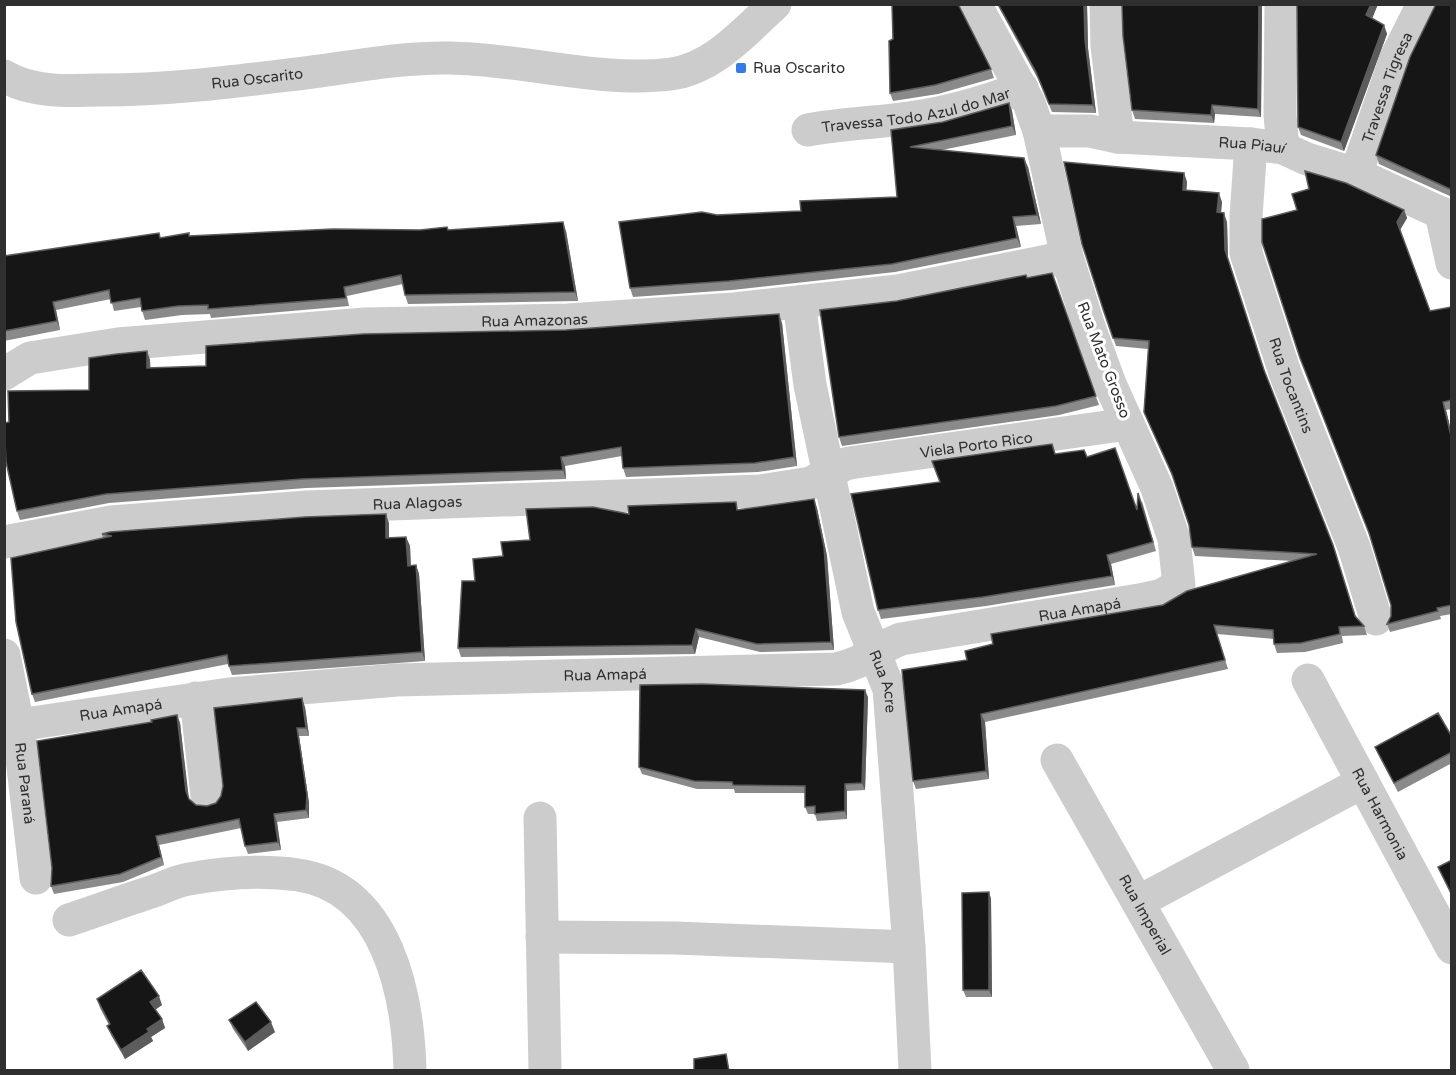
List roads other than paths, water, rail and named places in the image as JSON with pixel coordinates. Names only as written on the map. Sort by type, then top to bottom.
[{"type":"street","name":"Rua Oscarito","points":[[4,76],[12,81],[60,91],[154,90],[389,62],[448,58],[634,75],[673,74],[710,61],[775,4]]},
{"type":"street","name":"Travessa Todo Azul do Mar","points":[[975,4],[1022,88],[1039,130]]},
{"type":"street","points":[[1106,4],[1107,46],[1118,137]]},
{"type":"street","points":[[1281,4],[1280,115],[1283,148]]},
{"type":"street","name":"Travessa Tigresa","points":[[1356,174],[1396,58],[1423,4]]},
{"type":"street","name":"Travessa Todo Azul do Mar","points":[[808,130],[915,117],[971,106],[1022,88]]},
{"type":"street","name":"Rua Piauí","points":[[1039,130],[1090,131],[1118,137],[1251,144],[1283,148],[1307,159],[1356,174],[1447,216]]},
{"type":"street","name":"Rua Mato Grosso","points":[[1039,130],[1067,257],[1110,384],[1148,467],[1174,538],[1179,585]]},
{"type":"street","name":"Rua Tocantins","points":[[1251,144],[1246,253],[1285,374],[1354,547],[1376,620]]},
{"type":"street","points":[[1447,216],[1452,263]]},
{"type":"street","name":"Rua Amazonas","points":[[4,374],[30,358],[118,344],[365,324],[568,320],[734,309],[898,291],[1067,257]]},
{"type":"street","name":"Rua Acre","points":[[799,302],[810,385],[858,612],[888,689],[909,947],[915,1071]]},
{"type":"street","name":"Viela Porto Rico","points":[[829,475],[845,464],[856,462],[1128,424]]},
{"type":"street","name":"Rua Alagoas","points":[[4,542],[111,522],[307,507],[760,491],[799,486],[829,475]]},
{"type":"street","name":"Rua Amapá","points":[[18,725],[196,698],[397,680],[836,669],[865,661],[875,652],[901,639],[1139,600],[1162,595],[1179,585]]},
{"type":"street","name":"Rua Paraná","points":[[4,655],[18,725],[14,774],[36,878]]},
{"type":"street","name":"Rua Harmonia","points":[[1308,680],[1452,948]]},
{"type":"street","points":[[196,698],[207,796]]},
{"type":"street","name":"Rua Imperial","points":[[1058,760],[1233,1071]]},
{"type":"street","points":[[1138,902],[1363,782]]},
{"type":"street","points":[[540,818],[545,1071]]},
{"type":"street","points":[[69,920],[188,879],[259,873],[300,875],[333,887],[364,910],[388,949],[402,993],[410,1071]]},
{"type":"street","points":[[542,937],[675,938],[909,947]]},
{"type":"place","name":"Rua Oscarito","points":[[741,68]]}]
